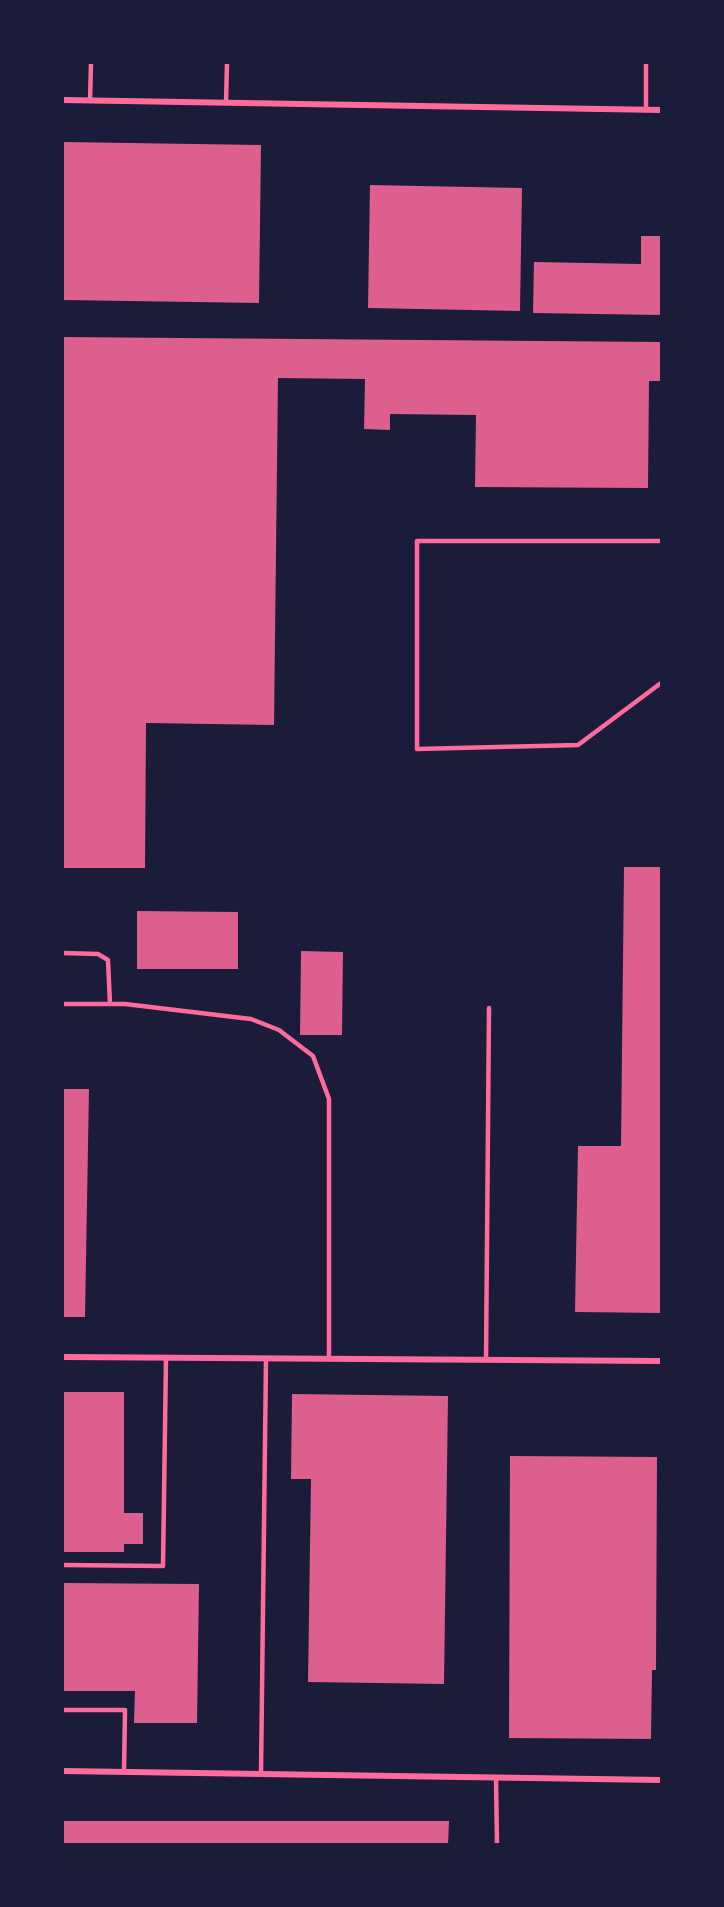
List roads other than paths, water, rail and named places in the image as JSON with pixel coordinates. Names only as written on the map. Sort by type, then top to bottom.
[{"type":"street","points":[[63,100],[661,110]]},
{"type":"street","points":[[63,1357],[661,1361]]},
{"type":"street","points":[[63,1771],[661,1780]]},
{"type":"lane","points":[[90,101],[92,63]]},
{"type":"lane","points":[[226,103],[227,63]]},
{"type":"lane","points":[[646,63],[646,110]]},
{"type":"lane","points":[[661,541],[417,541],[417,749],[578,745],[661,683]]},
{"type":"lane","points":[[63,953],[98,954],[108,960],[110,1005]]},
{"type":"lane","points":[[63,1004],[125,1004],[251,1019],[279,1030],[313,1056],[329,1099],[328,1359]]},
{"type":"lane","points":[[486,1360],[489,1008]]},
{"type":"lane","points":[[63,1565],[163,1566],[166,1358]]},
{"type":"lane","points":[[261,1774],[266,1359]]},
{"type":"lane","points":[[63,1710],[125,1710],[124,1772]]},
{"type":"lane","points":[[496,1778],[497,1844]]}]
